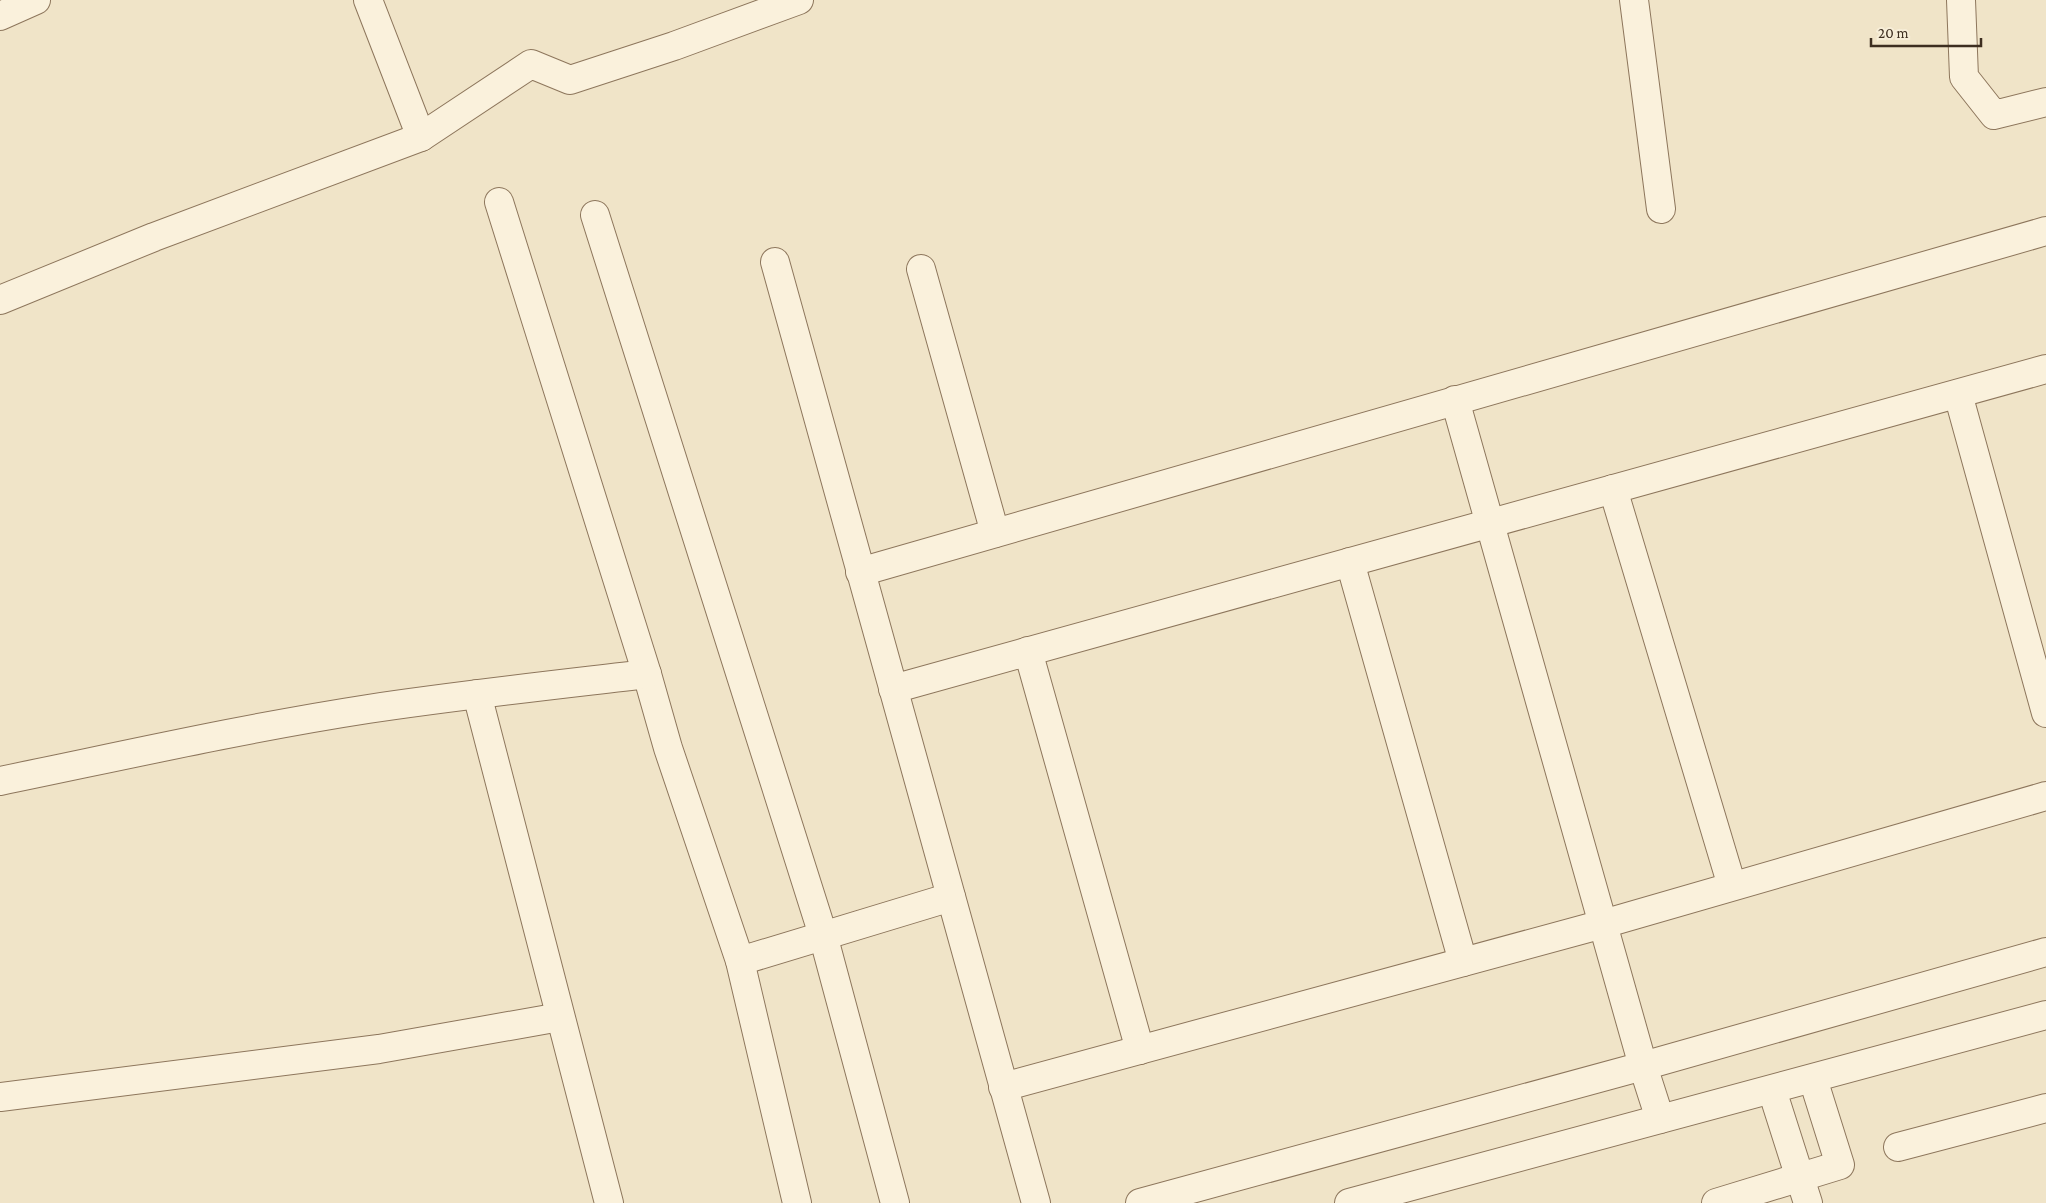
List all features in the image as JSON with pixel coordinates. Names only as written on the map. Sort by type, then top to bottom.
[{"type":"street","points":[[0,16],[36,0]]},
{"type":"street","points":[[368,0],[421,137]]},
{"type":"street","points":[[0,300],[154,237],[421,137],[531,64],[570,80],[674,46],[799,0]]},
{"type":"street","points":[[1634,0],[1661,209]]},
{"type":"street","points":[[1961,0],[1964,77],[1994,115],[2046,102]]},
{"type":"street","points":[[499,202],[647,674],[668,748],[740,961],[797,1203]]},
{"type":"street","points":[[595,215],[822,935],[895,1203]]},
{"type":"street","points":[[860,572],[1454,400],[2045,234]]},
{"type":"street","points":[[775,262],[1036,1203]]},
{"type":"street","points":[[921,270],[994,533]]},
{"type":"street","points":[[894,689],[2046,369]]},
{"type":"street","points":[[1958,394],[2046,713]]},
{"type":"street","points":[[1454,400],[1660,1120]]},
{"type":"street","points":[[1613,489],[1732,886]]},
{"type":"street","points":[[1350,562],[1464,962]]},
{"type":"street","points":[[1028,651],[1140,1050]]},
{"type":"street","points":[[0,781],[219,736],[368,709],[647,674]]},
{"type":"street","points":[[477,694],[609,1203]]},
{"type":"street","points":[[1004,1087],[1603,924],[2046,796]]},
{"type":"street","points":[[740,961],[951,897]]},
{"type":"street","points":[[1140,1203],[1643,1066],[2046,952]]},
{"type":"street","points":[[1349,1203],[2046,1015]]},
{"type":"street","points":[[0,1097],[379,1049],[560,1017]]},
{"type":"street","points":[[1716,1203],[1840,1165],[1813,1078]]},
{"type":"street","points":[[1772,1090],[1808,1203]]},
{"type":"street","points":[[1898,1147],[2046,1108]]}]
